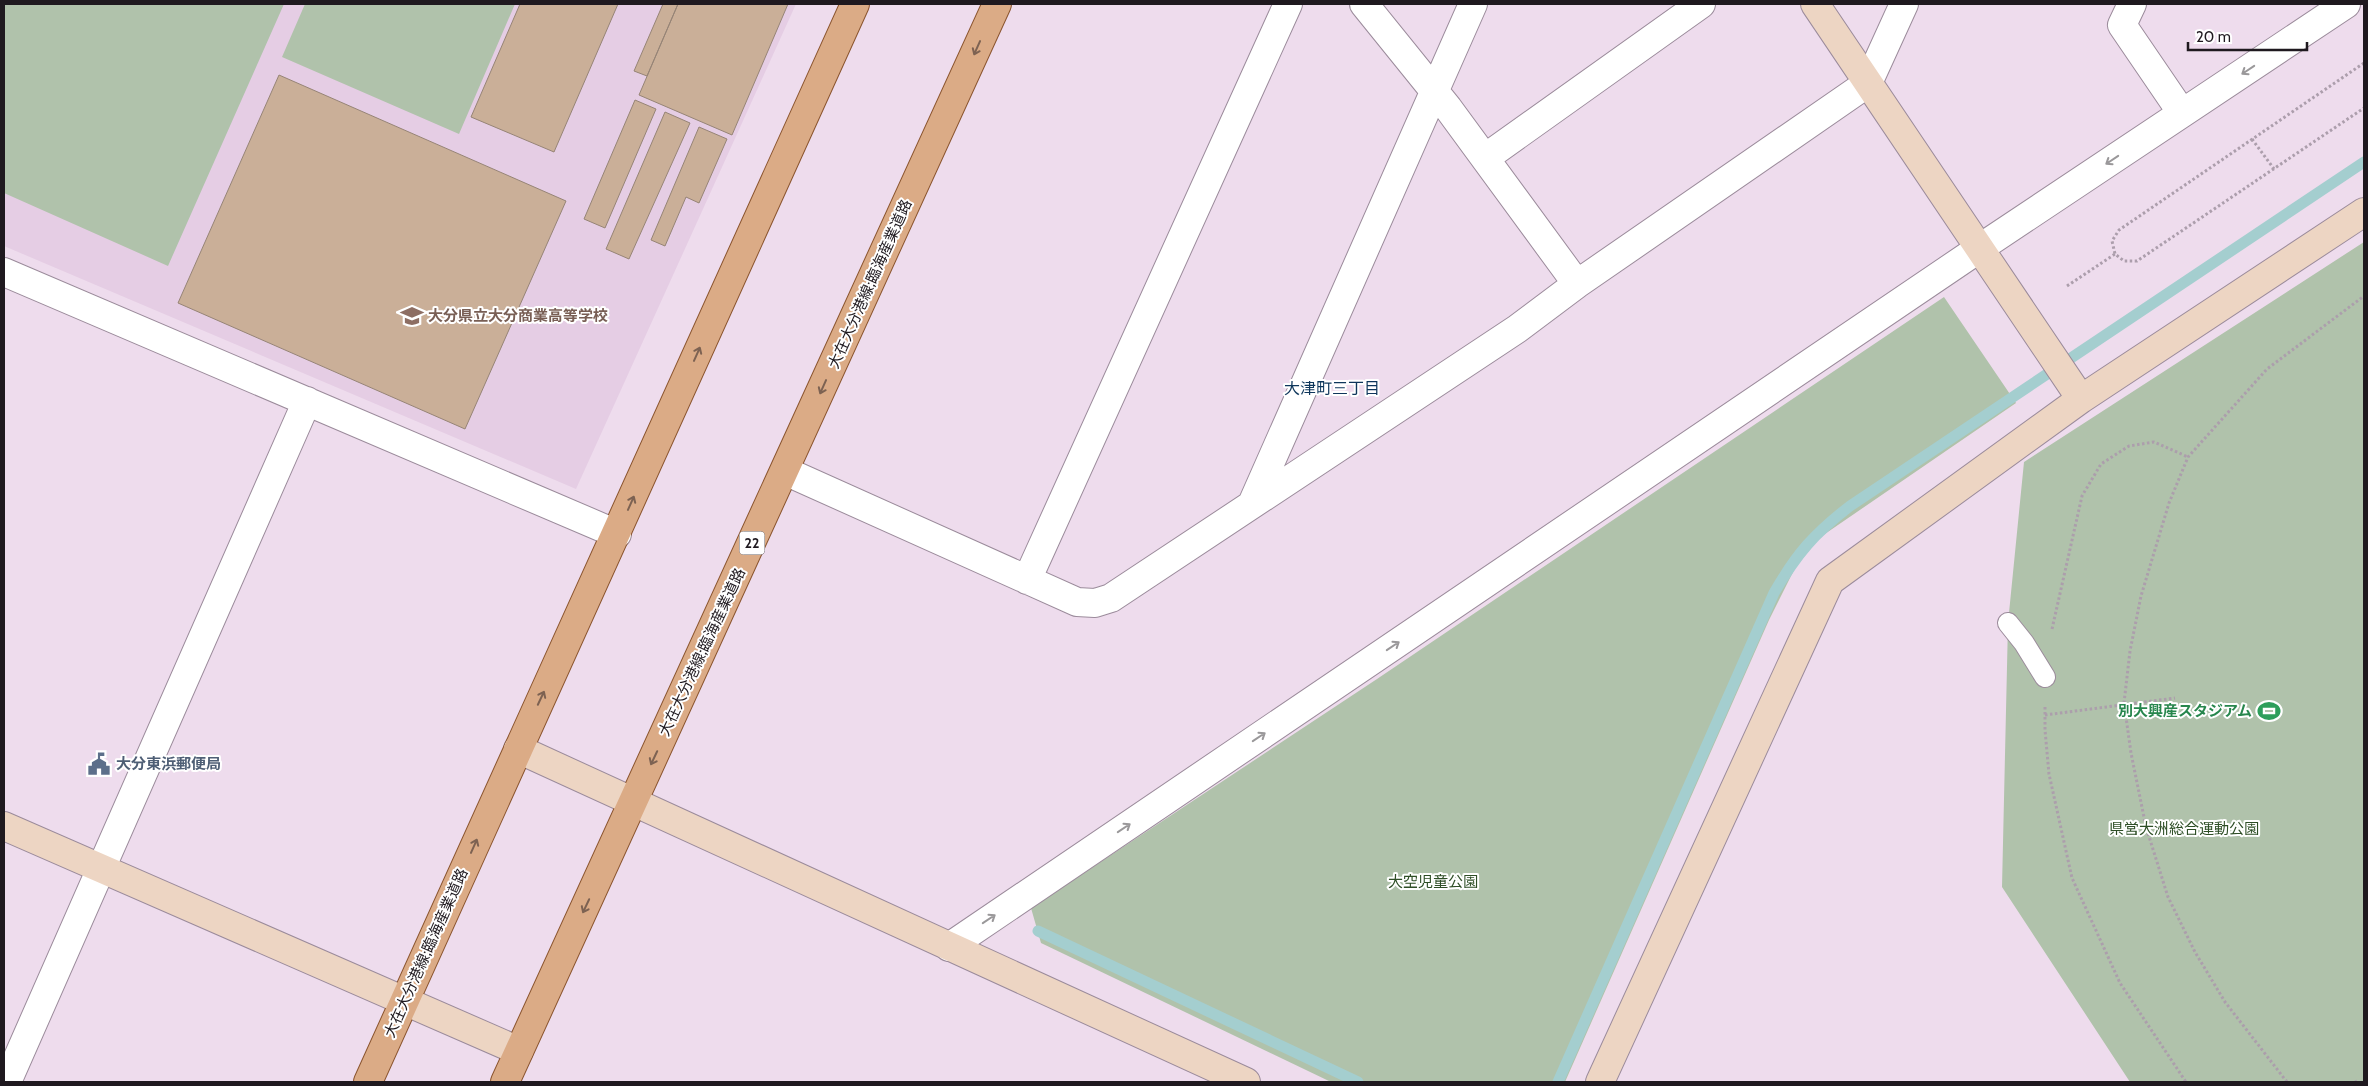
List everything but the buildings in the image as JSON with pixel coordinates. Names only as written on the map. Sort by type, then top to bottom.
[{"type":"main road","name":"大在大分港線;臨海産業道路","points":[[368,1082],[855,4]]},
{"type":"main road","name":"大在大分港線;臨海産業道路","points":[[506,1082],[997,4]]},
{"type":"street","points":[[1027,580],[1288,4]]},
{"type":"street","points":[[1364,4],[1435,91],[1577,284]]},
{"type":"street","points":[[1252,504],[1473,4]]},
{"type":"street","points":[[1485,158],[1701,4]]},
{"type":"street","points":[[1814,4],[2081,399]]},
{"type":"street","points":[[785,471],[1077,602],[1095,603],[1112,598],[1517,329],[1577,284],[1868,83],[1904,4]]},
{"type":"street","points":[[2132,4],[2122,25],[2182,113]]},
{"type":"street","points":[[949,947],[1980,248],[2346,4]]},
{"type":"street","points":[[1600,1082],[1830,582],[2081,399],[2364,212]]},
{"type":"street","points":[[4,272],[617,534]]},
{"type":"street","points":[[7,1082],[307,401]]},
{"type":"street","points":[[518,749],[1246,1082]]},
{"type":"street","points":[[4,826],[519,1051]]},
{"type":"lane","points":[[2008,623],[2024,643],[2045,677]]},
{"type":"path","points":[[2364,63],[2119,230],[2112,241],[2115,254],[2124,261],[2137,261],[2364,108]]},
{"type":"path","points":[[2252,139],[2274,169]]},
{"type":"path","points":[[2067,286],[2115,254]]},
{"type":"path","points":[[2287,1082],[2225,1002],[2195,952],[2168,897],[2146,827],[2130,754],[2124,703],[2130,651],[2141,596],[2169,502],[2188,458],[2267,369],[2364,296]]},
{"type":"path","points":[[2186,1082],[2120,983],[2072,878],[2049,774],[2045,715],[2045,677],[2053,624],[2082,496],[2101,464],[2129,446],[2154,442],[2188,458]]},
{"type":"path","points":[[2045,715],[2124,703],[2175,698]]},
{"type":"shaded area","name":"大分県立大分商業高等学校","points":[[4,4],[796,4],[576,489],[4,246]]},
{"type":"green space","points":[[4,4],[284,4],[168,266],[4,193]]},
{"type":"green space","points":[[305,4],[515,4],[459,134],[282,57]]},
{"type":"green space","name":"県営大洲総合運動公園","points":[[2364,242],[2364,1082],[2130,1082],[2002,887],[2008,623],[2024,462]]},
{"type":"green space","name":"大空児童公園","points":[[1944,297],[2016,403],[1819,538],[1795,568],[1769,620],[1565,1082],[1331,1082],[1041,943],[1031,908],[1377,679]]},
{"type":"waterway","points":[[1558,1082],[1774,593],[1807,545],[1850,506],[2364,162]]},
{"type":"waterway","points":[[1038,931],[1358,1082]]},
{"type":"place","name":"大分県立大分商業高等学校","points":[[412,316]]},
{"type":"place","name":"別大興産スタジアム","points":[[2269,711]]},
{"type":"place","name":"大分東浜郵便局","points":[[99,764]]},
{"type":"district","name":"大津町三丁目","points":[[1332,388]]}]
